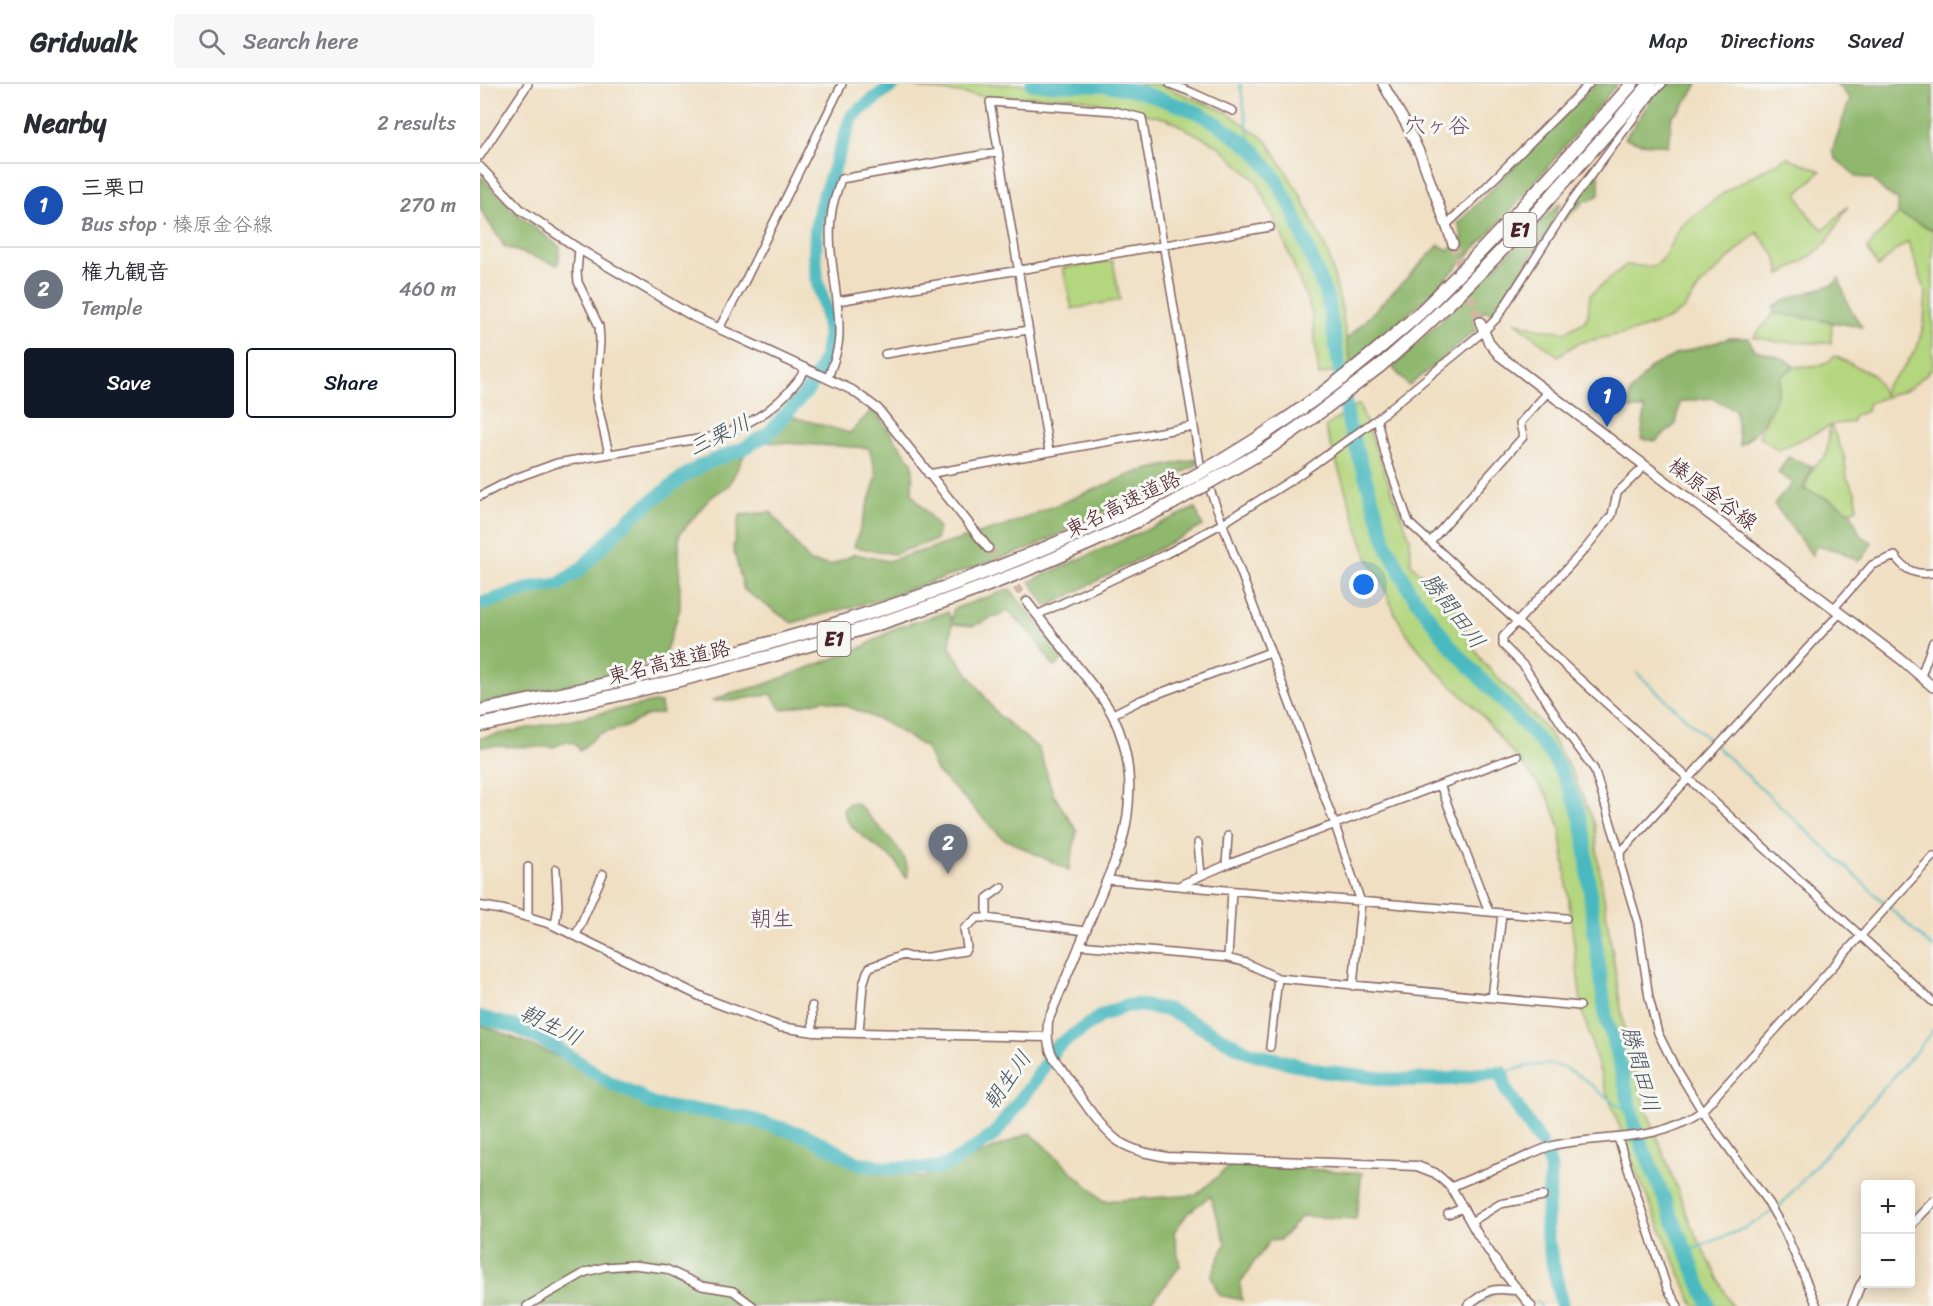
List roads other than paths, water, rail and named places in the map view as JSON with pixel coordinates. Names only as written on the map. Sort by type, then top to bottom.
[{"type":"highway","name":"東名高速道路","points":[[480,711],[585,690],[694,664],[882,610],[1047,549],[1198,475],[1294,414],[1372,354],[1425,307],[1489,244],[1632,84]]},
{"type":"highway","name":"東名高速道路","points":[[480,725],[701,676],[812,646],[890,621],[1032,569],[1173,504],[1269,448],[1380,366],[1444,309],[1517,234],[1650,84]]},
{"type":"main road","points":[[1383,84],[1411,134],[1453,244]]},
{"type":"main road","name":"榛原金谷線","points":[[1482,327],[1489,343],[1500,356],[1837,610],[1933,687]]},
{"type":"street","points":[[480,156],[528,84]]},
{"type":"street","points":[[719,328],[744,283],[842,84]]},
{"type":"street","points":[[1170,84],[1233,111]]},
{"type":"street","points":[[1446,225],[1588,84]]},
{"type":"street","points":[[1037,615],[1154,560],[1223,524],[1296,477],[1366,428],[1482,327],[1497,318],[1573,199],[1640,109],[1662,84]]},
{"type":"street","points":[[1049,451],[990,102],[1114,111],[1142,118],[1200,464],[1335,825],[1361,902],[1353,986]]},
{"type":"street","points":[[828,378],[839,336],[838,301],[831,243],[832,210],[841,178],[998,152]]},
{"type":"street","points":[[480,167],[521,210],[579,249],[694,317],[852,390],[878,410],[988,548]]},
{"type":"street","points":[[838,301],[1270,227]]},
{"type":"street","points":[[579,249],[578,282],[599,326],[596,398],[609,454]]},
{"type":"street","points":[[885,354],[1028,330]]},
{"type":"street","points":[[480,496],[513,479],[557,464],[716,436],[736,430],[770,411],[794,387],[806,369]]},
{"type":"street","points":[[1430,542],[1522,437],[1520,423],[1548,392]]},
{"type":"street","points":[[1377,419],[1385,454],[1409,523],[1933,1002]]},
{"type":"street","points":[[928,474],[1194,426]]},
{"type":"street","points":[[1645,466],[1617,493],[1612,515],[1503,637],[1503,645],[1524,666],[1594,769],[1638,923],[1649,998],[1658,1033],[1702,1111],[1770,1204],[1785,1232],[1817,1306]]},
{"type":"street","points":[[1620,854],[1690,779],[1837,610],[1872,565],[1895,556],[1899,563],[1912,573],[1933,573]]},
{"type":"street","points":[[1027,602],[1113,714],[1127,755],[1130,802],[1121,846],[1048,1021],[1048,1049],[1054,1060],[1104,1128],[1118,1141],[1136,1150],[1167,1157],[1417,1166],[1435,1173],[1451,1187],[1501,1269],[1532,1306]]},
{"type":"street","points":[[1921,676],[1933,642]]},
{"type":"street","points":[[1113,714],[1141,700],[1270,652]]},
{"type":"street","points":[[1179,885],[1226,865],[1517,756]]},
{"type":"street","points":[[1440,784],[1489,912]]},
{"type":"street","points":[[1226,865],[1228,836]]},
{"type":"street","points":[[1198,843],[1201,875]]},
{"type":"street","points":[[1451,1187],[1553,1146],[1659,1131],[1685,1123],[1702,1111],[1933,856]]},
{"type":"street","points":[[528,867],[528,916]]},
{"type":"street","points":[[555,925],[558,906],[556,869]]},
{"type":"street","points":[[576,935],[603,874]]},
{"type":"street","points":[[1107,880],[1566,918]]},
{"type":"street","points":[[987,918],[987,898],[1002,886]]},
{"type":"street","points":[[1228,958],[1232,891]]},
{"type":"street","points":[[480,906],[528,916],[555,925],[706,999],[780,1027],[813,1032],[1047,1037]]},
{"type":"street","points":[[1492,998],[1502,914]]},
{"type":"street","points":[[858,1032],[863,985],[870,967],[903,955],[928,957],[965,951],[967,947],[964,929],[977,918],[1085,931]]},
{"type":"street","points":[[1079,945],[1228,958],[1246,963],[1278,978],[1580,1006]]},
{"type":"street","points":[[1270,1047],[1278,978]]},
{"type":"street","points":[[812,1006],[813,1032]]},
{"type":"street","points":[[1618,1138],[1667,1287],[1678,1306]]},
{"type":"street","points":[[1471,1222],[1500,1204],[1543,1196]]},
{"type":"street","points":[[1915,1222],[1933,1202]]},
{"type":"street","points":[[1448,1214],[1463,1208]]},
{"type":"street","points":[[527,1306],[586,1272],[605,1267],[633,1265],[666,1269],[702,1286],[733,1291],[753,1306]]},
{"type":"street","points":[[1852,1306],[1861,1284]]},
{"type":"street","points":[[1467,1306],[1496,1288],[1518,1291]]},
{"type":"waterway","name":"三栗川","points":[[480,604],[535,587],[558,585],[581,569],[630,518],[684,476],[768,434],[807,391],[816,378],[826,355],[829,335],[817,280],[815,254],[816,230],[821,205],[852,116],[894,84]]},
{"type":"waterway","name":"勝間田川","points":[[1032,84],[1106,85],[1141,92],[1197,112],[1255,151],[1274,176],[1292,209],[1328,300],[1349,425],[1387,546],[1410,591],[1451,647],[1552,756],[1577,806],[1584,834],[1606,1019],[1616,1049],[1636,1131],[1709,1306]]},
{"type":"waterway","points":[[1240,84],[1249,136],[1255,151]]},
{"type":"waterway","points":[[1637,673],[1933,948]]},
{"type":"waterway","name":"朝生川","points":[[480,1017],[516,1027],[554,1046],[612,1084],[636,1094],[653,1105],[750,1119],[808,1136],[858,1163],[887,1168],[939,1168],[957,1160],[994,1135],[1033,1083],[1056,1047],[1101,1016],[1125,1006],[1137,1005],[1169,1010],[1248,1052],[1321,1071],[1394,1080],[1451,1079],[1502,1073],[1506,1090],[1541,1143]]},
{"type":"waterway","points":[[1686,1252],[1745,1228],[1778,1208],[1933,1030]]},
{"type":"waterway","points":[[1502,1073],[1530,1066],[1562,1067],[1583,1079],[1617,1105],[1631,1111]]},
{"type":"waterway","name":"朝生川","points":[[1547,1155],[1551,1170],[1546,1229],[1548,1240]]},
{"type":"waterway","name":"朝生川","points":[[1549,1246],[1562,1306]]},
{"type":"waterway","points":[[1505,1292],[1515,1295]]},
{"type":"waterway","points":[[1474,1306],[1494,1293]]},
{"type":"waterway","points":[[1536,1301],[1541,1306]]},
{"type":"tunnel","points":[[1453,244],[1480,322]]},
{"type":"tunnel","points":[[988,548],[1027,602]]},
{"type":"place","name":"三栗口","points":[[1607,427]]},
{"type":"place","name":"権九観音","points":[[948,874]]},
{"type":"district","name":"穴ヶ谷","points":[[1437,125]]},
{"type":"district","name":"朝生","points":[[772,918]]}]
